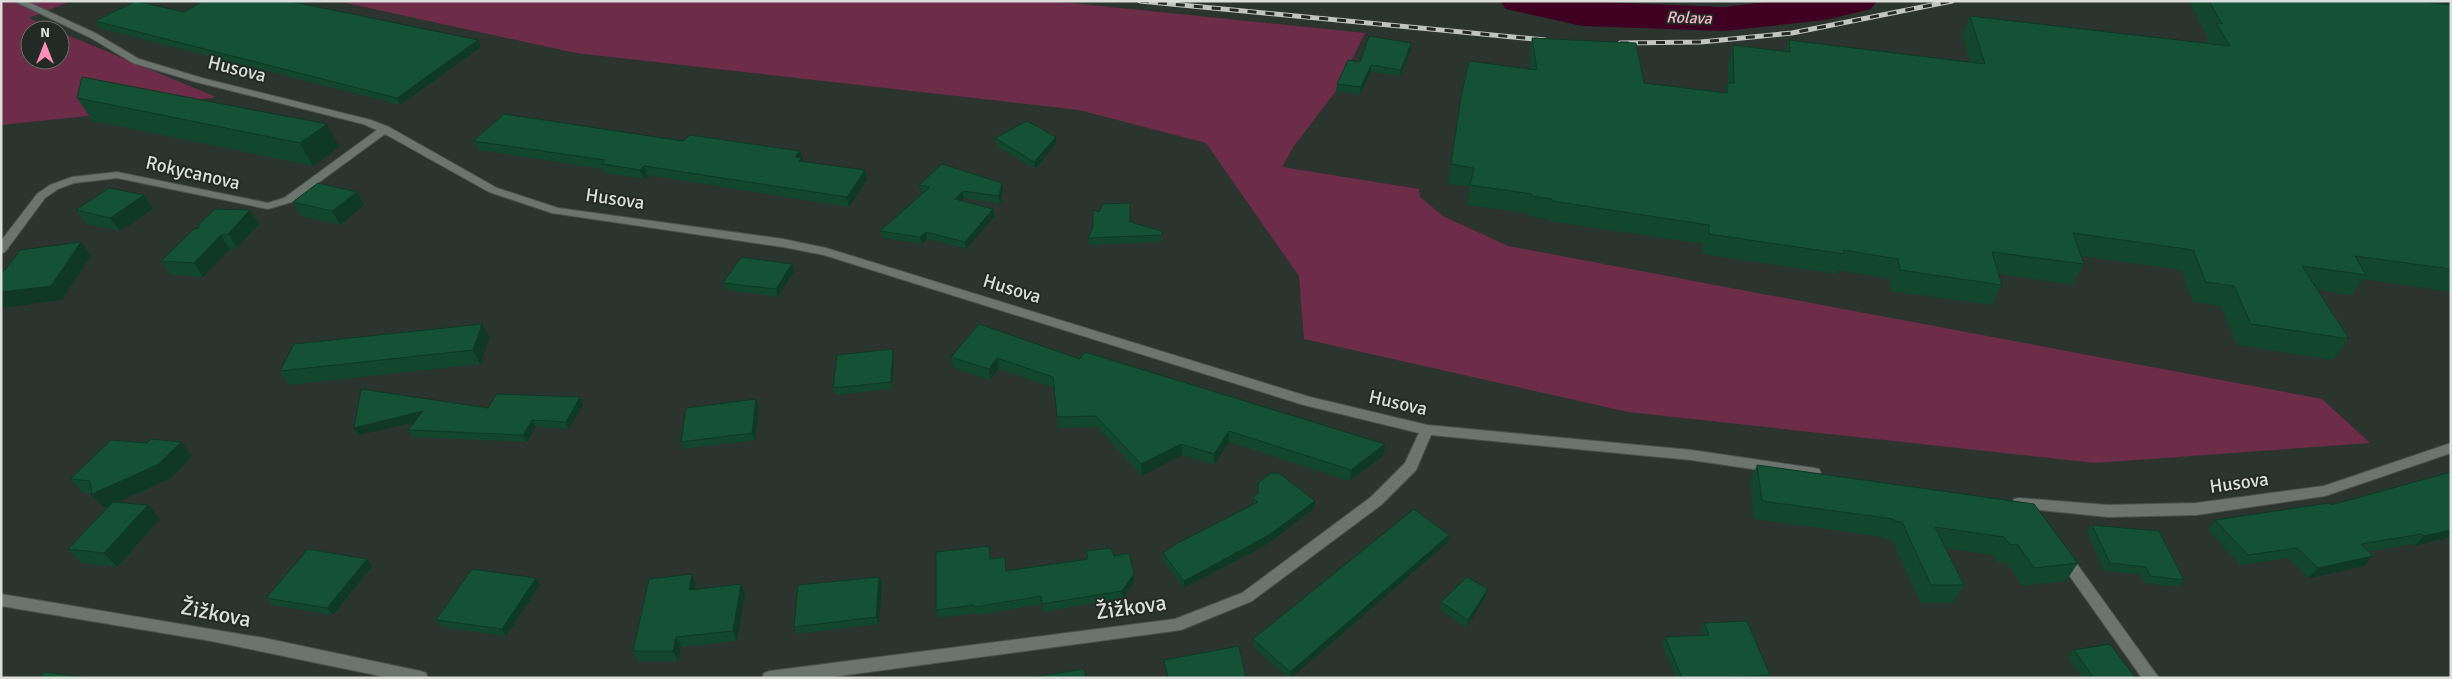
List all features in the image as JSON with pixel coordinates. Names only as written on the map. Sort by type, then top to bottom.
[{"type":"street","name":"Husova","points":[[18,1],[94,36],[136,61],[198,80],[345,115],[385,129],[493,190],[556,211],[783,243],[826,252],[1309,402],[1427,430],[1691,455],[1829,475]]},
{"type":"street","name":"Rokycanova","points":[[1,249],[41,196],[54,187],[72,180],[117,175],[268,206],[288,200],[385,129]]},
{"type":"street","name":"Žižkova","points":[[770,678],[1176,625],[1247,597],[1376,501],[1411,466],[1427,430]]},
{"type":"street","name":"Husova","points":[[2006,501],[2108,511],[2196,509],[2325,490],[2451,448]]},
{"type":"street","points":[[2026,504],[2038,520]]},
{"type":"street","points":[[2055,544],[2151,678]]},
{"type":"street","name":"Žižkova","points":[[1,600],[172,627],[420,678]]},
{"type":"shaded area","points":[[1,1],[71,1],[29,18],[34,20],[20,20],[20,70],[70,70],[70,36],[216,97],[97,115],[1,125]]},
{"type":"shaded area","points":[[337,1],[1052,1],[1365,33],[1336,91],[1294,146],[1282,167],[1419,189],[1420,197],[1443,216],[1508,246],[2322,399],[2370,443],[2095,463],[1628,412],[1304,339],[1299,276],[1206,143],[1079,110],[576,53]]},
{"type":"building","points":[[136,1],[184,12],[203,1],[289,1],[478,40],[397,98],[95,21]]},
{"type":"building","points":[[2209,1],[2417,1],[2451,5],[2451,269],[2355,256],[2366,275],[2302,266],[2349,339],[2251,324],[2234,286],[2206,282],[2193,250],[2073,233],[2084,264],[1992,252],[2002,285],[1900,270],[1898,259],[1843,250],[1844,254],[1709,234],[1709,225],[1552,201],[1552,199],[1531,196],[1532,194],[1470,185],[1474,168],[1451,164],[1461,97],[1469,61],[1537,70],[1532,38],[1636,43],[1644,83],[1727,93],[1727,83],[1734,83],[1733,45],[1790,52],[1789,40],[1985,64],[1970,16],[2230,46],[2216,23],[2222,24]]},
{"type":"building","points":[[1369,36],[1411,43],[1401,70],[1371,65],[1361,87],[1337,84],[1348,60],[1360,62]]},
{"type":"building","points":[[82,77],[327,124],[300,143],[77,98]]},
{"type":"building","points":[[504,114],[683,141],[690,135],[800,151],[795,157],[802,158],[799,161],[865,170],[847,197],[644,166],[640,170],[602,164],[605,160],[473,141]]},
{"type":"building","points":[[1027,121],[1056,137],[1034,162],[995,138]]},
{"type":"building","points":[[942,164],[1002,183],[999,196],[963,191],[955,199],[993,209],[965,242],[926,232],[920,237],[880,231],[930,187],[919,185]]},
{"type":"building","points":[[318,183],[357,192],[332,211],[293,202]]},
{"type":"building","points":[[109,188],[144,195],[110,218],[76,210]]},
{"type":"building","points":[[1130,203],[1130,222],[1162,231],[1162,235],[1088,238],[1093,227],[1093,210],[1099,212],[1103,204]]},
{"type":"building","points":[[215,209],[250,210],[228,234],[221,235],[194,263],[161,261],[194,229],[199,228],[199,224]]},
{"type":"building","points":[[81,242],[51,286],[1,292],[1,275],[20,250]]},
{"type":"building","points":[[741,257],[792,264],[776,289],[723,283]]},
{"type":"building","points":[[482,324],[473,350],[280,371],[294,344]]},
{"type":"building","points":[[979,324],[1080,359],[1085,352],[1385,444],[1351,470],[1229,431],[1214,454],[1181,444],[1141,464],[1096,416],[1057,417],[1053,377],[997,358],[989,369],[951,357]]},
{"type":"building","points":[[893,349],[891,382],[833,388],[837,355]]},
{"type":"building","points":[[361,389],[488,408],[497,394],[580,397],[566,422],[532,420],[523,435],[408,430],[423,411],[354,428]]},
{"type":"building","points":[[756,399],[752,433],[681,442],[686,408]]},
{"type":"building","points":[[151,439],[181,442],[159,464],[92,494],[90,481],[70,479],[111,440],[147,443]]},
{"type":"building","points":[[1757,465],[2034,504],[2078,563],[2034,568],[2017,544],[2010,545],[2004,537],[1935,527],[1964,585],[1931,585],[1902,522],[1893,521],[1893,519],[1762,501]]},
{"type":"building","points":[[2451,472],[2451,530],[2424,536],[2421,534],[2361,544],[2373,556],[2318,568],[2297,548],[2248,555],[2215,520],[2329,503],[2331,505]]},
{"type":"building","points":[[1271,473],[1279,473],[1315,501],[1269,535],[1184,581],[1163,553],[1176,544],[1258,502],[1253,498],[1258,493],[1258,483]]},
{"type":"building","points":[[113,502],[148,505],[104,553],[68,549]]},
{"type":"building","points":[[1414,509],[1449,535],[1290,672],[1253,639]]},
{"type":"building","points":[[2092,525],[2159,531],[2184,580],[2150,576],[2146,567],[2110,563]]},
{"type":"building","points":[[989,546],[990,559],[1005,557],[1006,571],[1088,559],[1086,551],[1111,548],[1114,556],[1129,553],[1134,574],[1122,591],[1042,604],[1041,596],[974,607],[974,605],[936,610],[936,552]]},
{"type":"building","points":[[308,549],[367,559],[327,608],[266,598]]},
{"type":"building","points":[[472,569],[536,578],[502,629],[436,620]]},
{"type":"building","points":[[692,574],[689,590],[741,584],[733,631],[676,637],[673,651],[633,651],[649,579]]},
{"type":"building","points":[[879,577],[876,617],[794,627],[798,585]]},
{"type":"building","points":[[1467,577],[1488,589],[1468,620],[1441,602]]},
{"type":"building","points":[[1747,621],[1770,675],[1682,678],[1665,637],[1709,635],[1704,623]]},
{"type":"building","points":[[2110,644],[2135,677],[2094,678],[2074,650]]},
{"type":"building","points":[[1239,646],[1246,678],[1168,678],[1164,660]]},
{"type":"building","points":[[1084,669],[1086,678],[1028,678]]},
{"type":"building","points":[[45,672],[89,678],[39,678]]},
{"type":"waterway","name":"Rolava","points":[[1520,1],[1582,14],[1724,19],[1825,8],[1857,1]]},
{"type":"railway","points":[[1140,1],[1545,40]]},
{"type":"railway","points":[[1620,43],[1701,42],[1792,33],[1952,1]]}]
